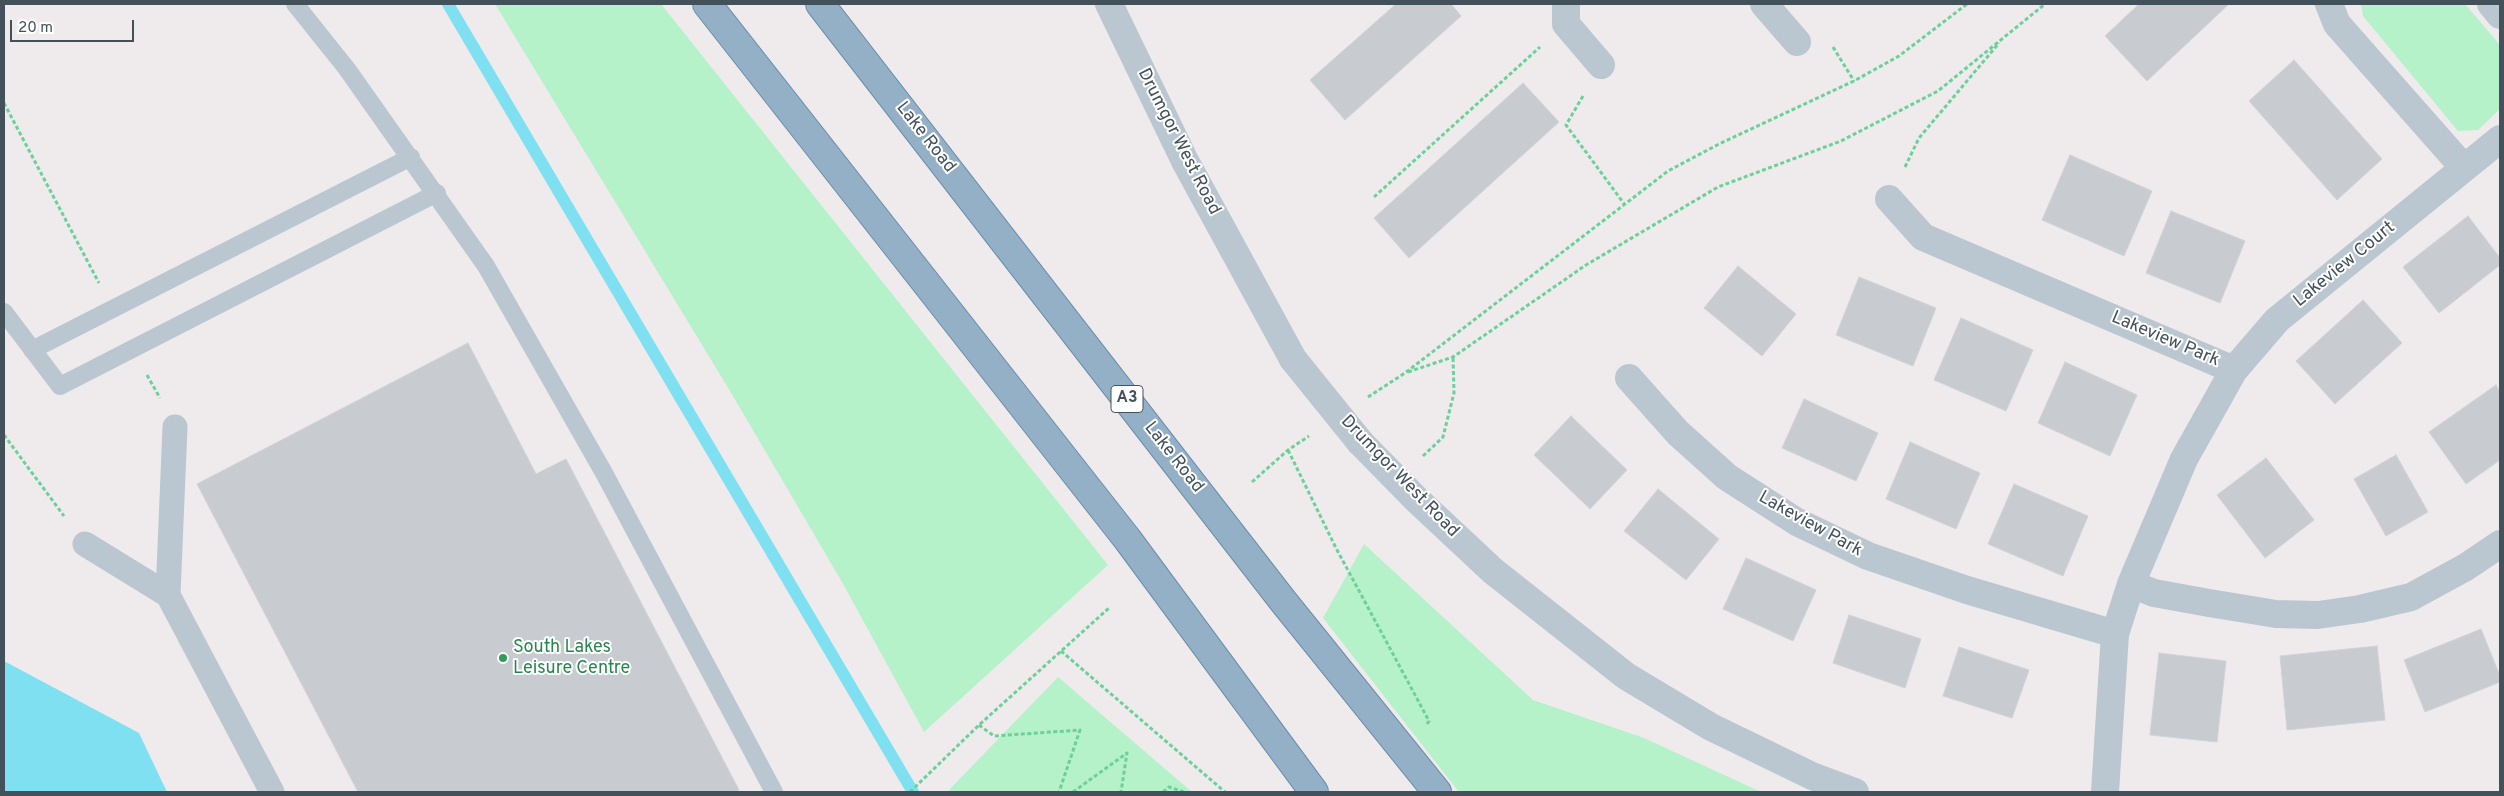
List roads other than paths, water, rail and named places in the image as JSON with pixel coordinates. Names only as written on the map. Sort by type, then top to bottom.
[{"type":"highway","points":[[707,4],[1128,540],[1314,792]]},
{"type":"highway","name":"Lake Road","points":[[820,4],[1283,601],[1437,792]]},
{"type":"street","name":"Drumgor West Road","points":[[1109,4],[1185,161],[1293,359],[1360,442],[1397,480],[1493,571],[1626,676],[1711,727],[1812,776],[1855,792]]},
{"type":"street","points":[[1764,4],[1797,42]]},
{"type":"street","points":[[2329,4],[2337,24],[2464,168]]},
{"type":"street","points":[[2491,4],[2500,14]]},
{"type":"street","points":[[1566,14],[1601,65]]},
{"type":"street","name":"Lakeview Court","points":[[2234,370],[2277,320],[2500,139]]},
{"type":"street","name":"Lakeview Park","points":[[1889,199],[1923,237],[2234,370],[2184,459],[2132,584],[2115,634],[2105,792]]},
{"type":"street","name":"Lakeview Park","points":[[1628,378],[1678,433],[1727,477],[1797,522],[1868,556],[1967,590],[2115,634]]},
{"type":"street","points":[[175,427],[168,595],[272,792]]},
{"type":"street","points":[[85,544],[168,595]]},
{"type":"street","points":[[2132,584],[2154,593],[2276,614],[2318,614],[2360,609],[2411,597],[2466,567],[2500,544]]},
{"type":"lane","points":[[295,4],[348,69],[412,157],[486,266],[604,473],[774,792]]},
{"type":"lane","points":[[32,350],[412,157]]},
{"type":"lane","points":[[4,312],[60,386],[437,193]]},
{"type":"water","points":[[4,661],[139,733],[167,792],[4,792]]},
{"type":"waterway","points":[[448,4],[913,792]]},
{"type":"place","name":"South Lakes Leisure Centre","points":[[503,658]]}]
